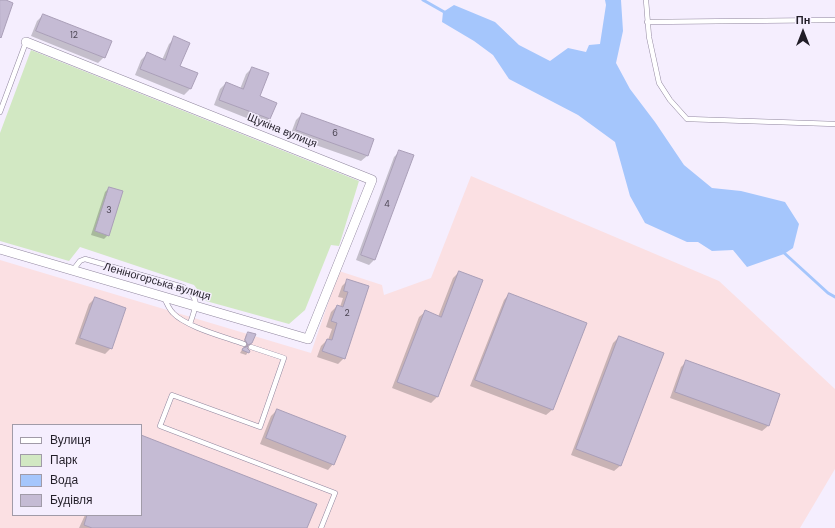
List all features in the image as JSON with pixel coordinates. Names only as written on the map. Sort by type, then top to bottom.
[{"type":"street","name":"Щукіна вулиця","points":[[26,42],[372,180],[308,339]]},
{"type":"street","name":"Леніногорська вулиця","points":[[0,249],[308,339]]},
{"type":"lane","points":[[646,0],[649,37],[659,83],[670,100],[687,119],[835,124]]},
{"type":"lane","points":[[648,22],[835,20]]},
{"type":"lane","points":[[0,112],[26,42]]},
{"type":"lane","points":[[73,270],[80,261],[85,259],[183,288],[191,292],[195,298],[195,306],[190,324]]},
{"type":"lane","points":[[164,297],[172,313],[190,324],[244,344]]},
{"type":"lane","points":[[251,347],[284,358],[260,427],[172,395],[160,426],[335,493],[321,528]]},
{"type":"shaded area","points":[[471,176],[719,281],[835,389],[835,469],[800,528],[0,528],[0,260],[311,353],[339,271],[382,285],[384,295],[431,278]]},
{"type":"green space","points":[[31,50],[359,181],[339,246],[331,245],[305,310],[289,324],[206,301],[194,285],[80,247],[69,261],[0,241],[0,133]]},
{"type":"water","points":[[605,0],[621,0],[623,31],[616,63],[630,89],[655,122],[684,165],[712,188],[741,191],[785,202],[799,224],[793,248],[784,254],[747,267],[733,250],[712,251],[698,242],[687,242],[645,223],[630,196],[615,142],[578,115],[509,79],[493,55],[474,41],[442,22],[443,12],[454,5],[495,22],[519,45],[550,61],[568,48],[586,52],[589,45],[600,44],[606,5]]},
{"type":"building","points":[[0,0],[6,0],[13,3],[1,38],[0,37]]},
{"type":"building","points":[[43,14],[112,41],[105,58],[36,31]]},
{"type":"building","points":[[174,36],[190,43],[180,66],[198,73],[191,89],[140,69],[147,52],[165,60]]},
{"type":"building","points":[[252,67],[269,73],[260,96],[277,103],[270,119],[219,100],[226,82],[243,89]]},
{"type":"building","points":[[302,113],[374,139],[368,156],[296,130]]},
{"type":"building","points":[[399,150],[414,155],[375,260],[361,255]]},
{"type":"building","points":[[109,187],[123,191],[109,236],[95,231]]},
{"type":"building","points":[[459,271],[483,280],[438,397],[397,382],[425,310],[441,317]]},
{"type":"building","points":[[347,279],[369,286],[345,359],[322,351],[327,339],[332,340],[337,323],[331,321],[337,305],[343,307],[348,292],[344,291]]},
{"type":"building","points":[[509,293],[587,323],[553,410],[475,380]]},
{"type":"building","points":[[95,297],[126,308],[112,349],[80,338]]},
{"type":"building","points":[[248,332],[256,334],[252,343],[248,345],[245,340]]},
{"type":"building","points":[[619,336],[664,353],[621,466],[576,449]]},
{"type":"building","points":[[248,345],[247,348],[250,351],[249,353],[242,350]]},
{"type":"building","points":[[686,360],[780,394],[769,426],[675,392]]},
{"type":"building","points":[[277,409],[346,436],[334,465],[266,438]]},
{"type":"building","points":[[142,435],[317,504],[307,528],[92,528],[84,525],[87,516],[142,516]]},
{"type":"waterway","points":[[423,0],[446,13]]},
{"type":"waterway","points":[[782,251],[828,293],[835,297]]}]
